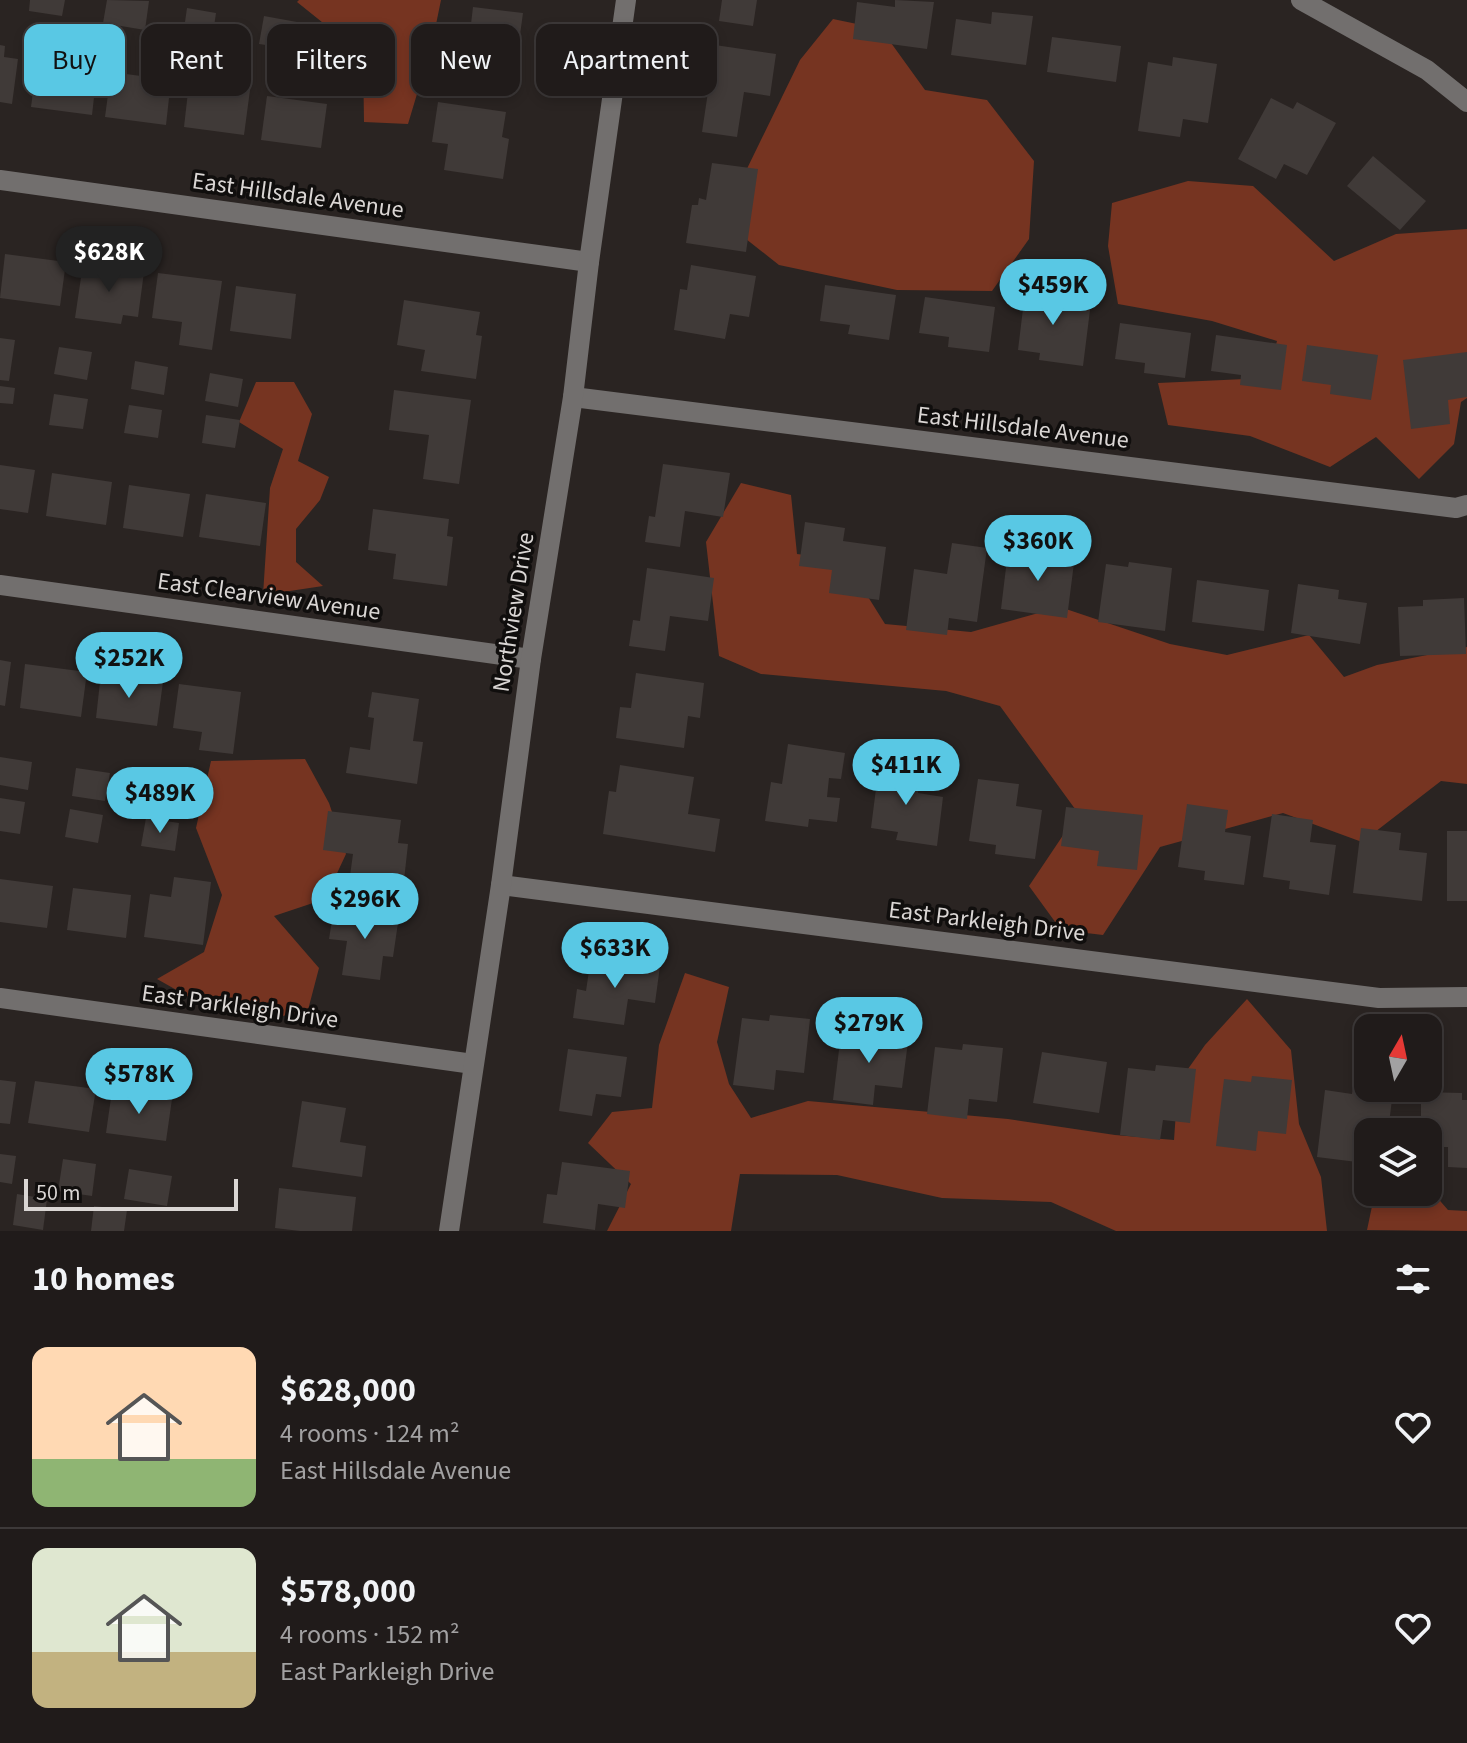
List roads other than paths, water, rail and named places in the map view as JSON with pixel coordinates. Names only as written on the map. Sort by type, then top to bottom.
[{"type":"street","name":"Northview Drive","points":[[449,1231],[531,659],[573,397],[626,0]]},
{"type":"street","points":[[1301,0],[1427,70],[1467,102]]},
{"type":"street","name":"East Hillsdale Avenue","points":[[0,180],[589,262]]},
{"type":"street","name":"East Hillsdale Avenue","points":[[573,397],[1456,508],[1467,505]]},
{"type":"street","name":"East Clearview Avenue","points":[[0,585],[531,659]]},
{"type":"street","name":"East Parkleigh Drive","points":[[501,885],[1379,998],[1467,997]]},
{"type":"street","name":"East Parkleigh Drive","points":[[0,998],[473,1064]]}]
